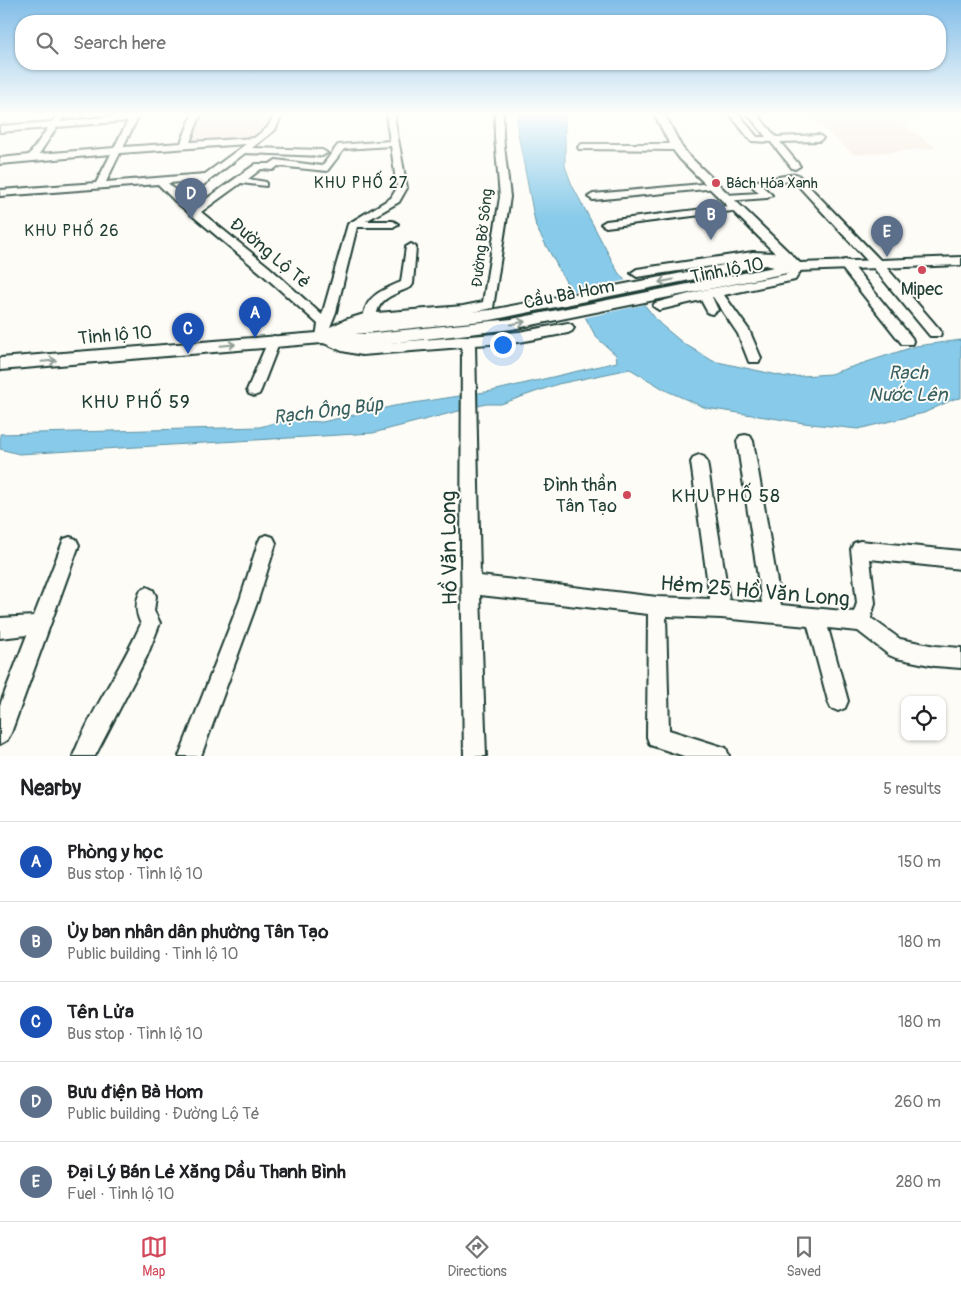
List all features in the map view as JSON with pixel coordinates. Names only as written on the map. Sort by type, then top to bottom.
[{"type":"main road","points":[[677,148],[713,186],[798,267]]},
{"type":"main road","name":"Tỉnh lộ 10","points":[[778,270],[845,264],[961,261]]},
{"type":"main road","name":"Tỉnh lộ 10","points":[[765,262],[798,267]]},
{"type":"main road","name":"Cầu Bà Hom","points":[[366,328],[492,315],[765,262]]},
{"type":"main road","name":"Cầu Bà Hom","points":[[366,328],[512,324],[778,270]]},
{"type":"main road","name":"Tỉnh lộ 10","points":[[0,364],[274,341],[323,330],[366,328]]},
{"type":"street","points":[[32,157],[38,148]]},
{"type":"street","points":[[0,161],[140,148]]},
{"type":"street","points":[[194,212],[259,166],[273,167],[276,163],[324,169],[340,148]]},
{"type":"street","points":[[323,330],[330,312],[353,224],[395,200],[402,188],[396,148]]},
{"type":"street","name":"Đường Bờ Sông","points":[[489,305],[492,274],[505,197],[500,148]]},
{"type":"street","points":[[780,148],[795,171],[876,263],[935,334]]},
{"type":"street","points":[[100,184],[117,150]]},
{"type":"street","points":[[179,199],[244,150],[322,153]]},
{"type":"street","points":[[726,198],[767,195],[755,184],[795,171]]},
{"type":"street","points":[[0,193],[208,177]]},
{"type":"street","points":[[239,180],[263,184]]},
{"type":"street","name":"Đường Lộ Tẻ","points":[[161,181],[194,212],[265,270],[323,330]]},
{"type":"street","points":[[593,197],[713,186]]},
{"type":"street","points":[[606,224],[736,208]]},
{"type":"street","points":[[353,224],[394,224]]},
{"type":"street","points":[[366,328],[370,309],[378,298],[407,284],[411,247]]},
{"type":"street","name":"Tỉnh lộ 10","points":[[637,273],[753,256],[775,257],[798,267],[791,277],[785,279],[710,293],[659,306]]},
{"type":"street","points":[[845,264],[907,341]]},
{"type":"street","points":[[710,293],[712,310]]},
{"type":"street","points":[[710,293],[741,327],[754,358]]},
{"type":"street","name":"Tỉnh lộ 10","points":[[323,330],[349,323],[366,328],[489,305]]},
{"type":"street","name":"Tỉnh lộ 10","points":[[323,330],[347,348],[362,350],[519,337],[568,328]]},
{"type":"street","name":"Hồ Văn Long","points":[[468,340],[475,756]]},
{"type":"street","points":[[254,390],[274,341]]},
{"type":"street","points":[[745,441],[773,613]]},
{"type":"street","points":[[699,462],[721,609]]},
{"type":"street","points":[[190,756],[249,600],[267,543]]},
{"type":"street","points":[[0,733],[70,545]]},
{"type":"street","name":"Hẻm 25 Hồ Văn Long","points":[[472,584],[498,589],[656,606],[773,613],[861,622],[866,603],[860,549],[961,560]]},
{"type":"street","points":[[84,756],[90,740],[140,648],[151,623],[146,612],[147,596]]},
{"type":"street","points":[[656,606],[658,737],[718,756]]},
{"type":"street","points":[[814,618],[838,701]]},
{"type":"street","points":[[861,622],[896,648],[935,656],[961,658]]},
{"type":"street","points":[[0,628],[40,624]]},
{"type":"shaded area","points":[[846,148],[933,148],[854,155]]},
{"type":"water","name":"Rạch Nước Lên","points":[[521,148],[565,148],[565,166],[572,185],[618,272],[660,324],[683,343],[713,361],[787,377],[830,374],[916,346],[961,340],[961,398],[954,399],[924,413],[858,429],[706,408],[667,391],[630,369],[558,384],[501,404],[486,404],[373,433],[19,454],[0,449],[0,434],[260,427],[284,420],[322,422],[394,406],[492,391],[617,362],[616,355],[596,337],[536,227]]},
{"type":"pier","points":[[627,280],[647,304],[583,318],[569,292]]},
{"type":"place","name":"Bách Hóa Xanh","points":[[716,183]]},
{"type":"place","name":"Bưu điện Bà Hom","points":[[191,219]]},
{"type":"place","name":"Ủy ban nhân dân phường Tân Tạo","points":[[711,240]]},
{"type":"place","name":"Đại Lý Bán Lẻ Xăng Dầu Thanh Bình","points":[[887,257]]},
{"type":"place","name":"Mipec","points":[[922,270]]},
{"type":"place","name":"Phòng y học","points":[[255,338]]},
{"type":"place","name":"Tên Lửa","points":[[188,354]]},
{"type":"place","name":"Đình thần Tân Tạo","points":[[627,495]]},
{"type":"district","name":"KHU PHỐ 27","points":[[361,182]]},
{"type":"district","name":"KHU PHỐ 26","points":[[72,230]]},
{"type":"district","name":"KHU PHỐ 59","points":[[136,401]]},
{"type":"district","name":"KHU PHỐ 58","points":[[726,495]]},
{"type":"water label","name":"Rạch Ông Búp","points":[[328,410]]}]
